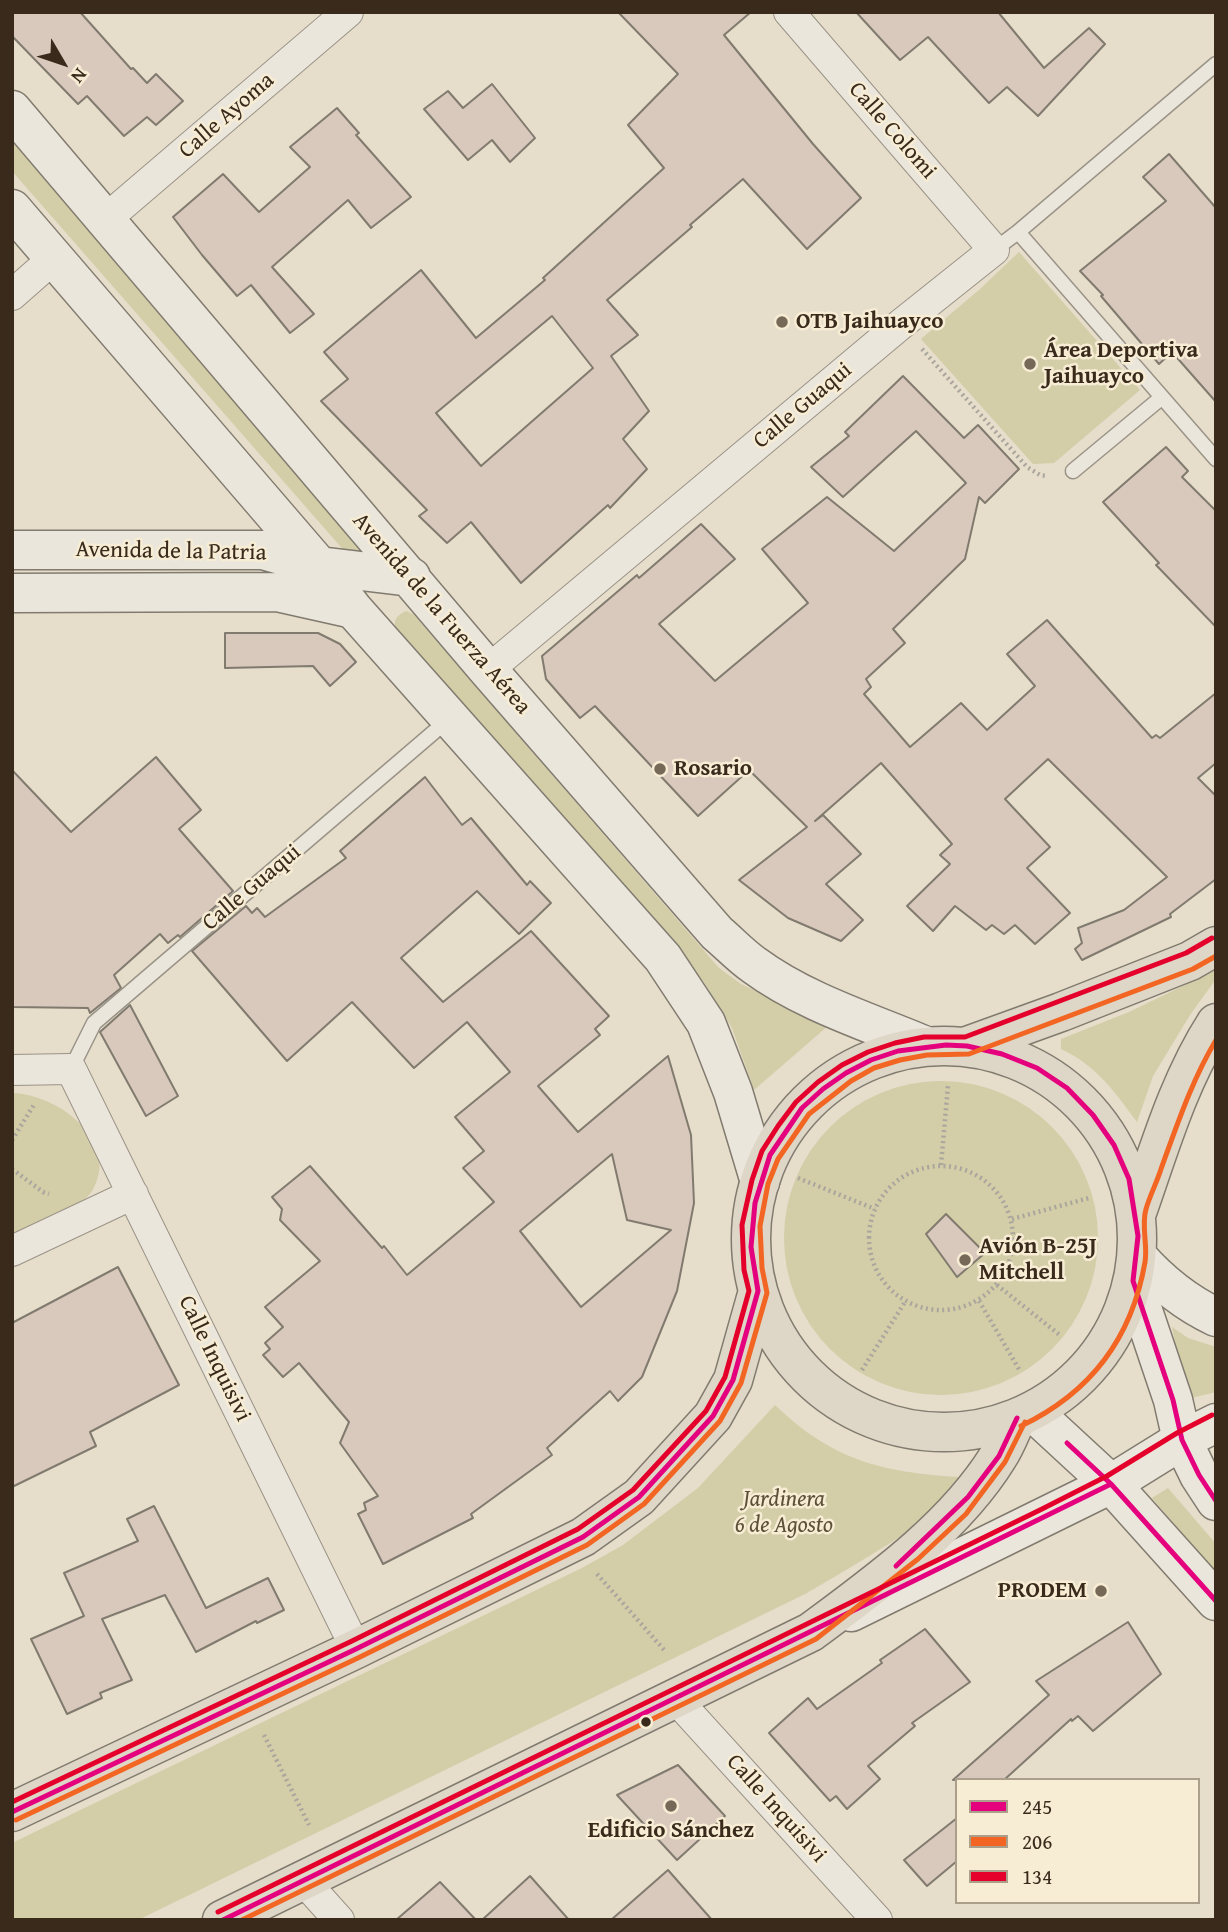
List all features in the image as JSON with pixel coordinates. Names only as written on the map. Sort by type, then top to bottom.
[{"type":"main road","name":"Avenida de la Fuerza Aérea","points":[[12,110],[488,670],[718,933],[754,965],[782,983],[926,1046]]},
{"type":"main road","points":[[12,209],[353,609],[663,958],[706,1023],[733,1092],[760,1182]]},
{"type":"main road","points":[[212,550],[233,531],[242,516],[242,495],[234,467]]},
{"type":"main road","name":"Avenida de la Patria","points":[[12,550],[263,550],[319,566],[411,577]]},
{"type":"main road","name":"Avenida de la Patria","points":[[12,593],[277,592],[353,609]]},
{"type":"main road","points":[[967,1046],[1190,961],[1216,946]]},
{"type":"main road","points":[[1136,1216],[1165,1131],[1196,1054],[1216,1023]]},
{"type":"main road","points":[[926,1046],[967,1046],[1002,1054],[1037,1068],[1067,1088],[1094,1115],[1114,1145],[1129,1179],[1136,1216],[1135,1268],[1125,1306],[1100,1353],[1082,1373],[1041,1408],[971,1430],[940,1432],[910,1429],[880,1422],[851,1409],[818,1385],[784,1347],[769,1320],[758,1290],[753,1269],[751,1225],[760,1182],[770,1155],[802,1108],[823,1089],[871,1060],[898,1051],[926,1046]]},
{"type":"main road","points":[[1135,1268],[1154,1276],[1177,1295],[1216,1317]]},
{"type":"main road","points":[[1135,1268],[1174,1400],[1182,1440],[1199,1475],[1216,1501]]},
{"type":"main road","points":[[12,1812],[356,1649],[583,1537],[639,1497],[686,1448],[718,1407],[733,1380],[758,1290]]},
{"type":"main road","points":[[1025,1415],[1111,1484],[1216,1601]]},
{"type":"main road","points":[[811,1632],[897,1565],[968,1497],[1025,1415]]},
{"type":"main road","points":[[222,1920],[1111,1484],[1182,1440],[1216,1423]]},
{"type":"street","name":"Calle Ayoma","points":[[106,219],[348,12]]},
{"type":"street","name":"Calle Colomi","points":[[789,12],[1006,241]]},
{"type":"street","name":"Calle Guaqui","points":[[488,670],[900,325],[1006,241]]},
{"type":"street","points":[[12,295],[54,258]]},
{"type":"street","points":[[12,1070],[71,1069]]},
{"type":"street","name":"Calle Inquisivi","points":[[71,1069],[356,1649]]},
{"type":"street","points":[[12,1251],[133,1194]]},
{"type":"street","name":"Calle Inquisivi","points":[[674,1697],[877,1920]]},
{"type":"street","points":[[304,1881],[340,1920]]},
{"type":"lane","name":"Calle Guaqui","points":[[1006,241],[1216,64]]},
{"type":"lane","name":"Calle Colomi","points":[[1006,241],[1161,398],[1216,458]]},
{"type":"lane","points":[[1073,471],[1161,398]]},
{"type":"lane","name":"Calle Guaqui","points":[[71,1069],[94,1023],[449,719]]},
{"type":"path","points":[[900,325],[1027,467],[1040,475],[1054,478],[1073,471]]},
{"type":"path","points":[[941,1165],[948,1086]]},
{"type":"path","points":[[12,1140],[36,1102]]},
{"type":"path","points":[[941,1165],[964,1169],[986,1180],[1002,1197],[1012,1219],[1014,1242],[1009,1265],[997,1285],[979,1301],[961,1309],[942,1311],[923,1309],[905,1302],[888,1289],[876,1271],[870,1251],[869,1229],[875,1209],[886,1191],[920,1168],[941,1165]]},
{"type":"path","points":[[12,1169],[43,1192],[59,1197]]},
{"type":"path","points":[[798,1178],[875,1209]]},
{"type":"path","points":[[1012,1219],[1089,1198]]},
{"type":"path","points":[[997,1285],[1061,1336]]},
{"type":"path","points":[[979,1301],[1020,1371]]},
{"type":"path","points":[[862,1370],[905,1302]]},
{"type":"path","points":[[594,1570],[666,1652]]},
{"type":"path","points":[[262,1731],[309,1825]]},
{"type":"green space","points":[[12,137],[365,547],[362,554],[347,554],[12,171]]},
{"type":"green space","name":"Área Deportiva Jaihuayco","points":[[1019,252],[1140,390],[1054,463],[1033,464],[921,339]]},
{"type":"green space","points":[[407,611],[414,615],[719,968],[741,984],[829,1025],[754,1090],[732,1028],[704,982],[398,631],[396,619]]},
{"type":"green space","points":[[1216,970],[1216,979],[1190,1015],[1153,1076],[1137,1122],[1095,1071],[1061,1049],[1061,1039],[1129,1012]]},
{"type":"green space","points":[[941,1081],[972,1084],[1001,1093],[1028,1107],[1052,1127],[1072,1151],[1086,1178],[1095,1207],[1098,1238],[1095,1269],[1086,1298],[1072,1325],[1052,1349],[1028,1369],[1001,1383],[972,1392],[941,1395],[910,1392],[881,1383],[854,1369],[830,1349],[810,1325],[796,1298],[787,1269],[784,1238],[787,1207],[796,1178],[810,1151],[830,1127],[854,1107],[881,1093],[910,1084]]},
{"type":"green space","points":[[12,1093],[30,1095],[48,1102],[80,1124],[92,1139],[99,1155],[99,1173],[86,1198],[55,1216],[12,1235]]},
{"type":"green space","points":[[1172,1327],[1188,1338],[1216,1347],[1216,1392],[1191,1398],[1178,1359]]},
{"type":"green space","name":"Jardinera 6 de Agosto","points":[[775,1405],[796,1424],[838,1451],[881,1467],[958,1477],[958,1488],[950,1499],[913,1528],[807,1593],[138,1920],[12,1920],[12,1843],[582,1568],[623,1545],[698,1488]]},
{"type":"green space","points":[[1168,1488],[1216,1544],[1216,1573],[1152,1498]]},
{"type":"building","points":[[12,12],[80,12],[147,83],[156,74],[183,101],[156,125],[147,117],[124,136],[87,96],[78,104],[12,36]]},
{"type":"building","points":[[618,12],[751,12],[724,35],[861,198],[807,249],[743,179],[607,300],[638,335],[611,356],[649,411],[623,439],[647,469],[610,508],[608,505],[521,583],[471,522],[447,543],[419,516],[427,510],[321,401],[348,379],[324,352],[421,270],[476,338],[545,280],[543,278],[664,168],[628,125],[678,74]],"holes":[[[552,316],[593,368],[481,466],[436,413]]]},
{"type":"building","points":[[856,12],[998,12],[1044,68],[1089,28],[1105,44],[1038,116],[1007,87],[989,103],[928,37],[900,60]]},
{"type":"building","points":[[492,84],[535,138],[510,162],[492,140],[468,160],[424,109],[448,91],[463,108]]},
{"type":"building","points":[[337,108],[359,133],[356,135],[411,197],[371,228],[348,200],[272,267],[314,314],[290,333],[251,285],[237,296],[173,217],[223,174],[259,212],[310,167],[290,147]]},
{"type":"building","points":[[1169,154],[1216,208],[1216,402],[1172,352],[1159,364],[1080,271],[1166,201],[1143,177]]},
{"type":"building","points":[[903,376],[964,438],[978,425],[1019,469],[985,503],[979,497],[965,559],[893,629],[905,643],[866,679],[871,687],[864,694],[910,747],[961,703],[987,730],[1035,686],[1007,654],[1047,620],[1152,738],[1156,735],[1160,738],[1216,693],[1216,763],[1198,778],[1216,796],[1216,879],[1170,914],[1171,917],[1082,960],[1075,949],[1082,943],[1078,928],[1124,910],[1167,877],[1048,759],[1005,799],[1050,847],[1027,868],[1070,913],[1035,944],[1015,925],[1004,934],[992,925],[986,930],[955,906],[933,931],[907,906],[950,864],[940,855],[952,844],[881,763],[815,821],[823,815],[861,854],[826,884],[863,920],[841,941],[788,918],[739,880],[807,827],[749,770],[698,816],[595,706],[580,718],[546,679],[542,656],[701,524],[735,559],[659,624],[715,681],[808,603],[762,549],[827,497],[894,551],[966,483],[916,431],[843,497],[811,467],[849,436],[845,432]]},
{"type":"building","points":[[1166,447],[1188,471],[1182,477],[1216,511],[1216,627],[1156,565],[1159,563],[1103,502]]},
{"type":"building","points":[[225,633],[318,633],[340,644],[356,662],[330,686],[313,666],[225,668]]},
{"type":"building","points":[[156,757],[201,810],[179,829],[233,891],[180,937],[178,935],[168,943],[160,934],[114,975],[121,988],[90,1013],[88,1008],[12,1007],[12,770],[71,832]]},
{"type":"building","points":[[425,777],[462,825],[471,818],[527,885],[530,881],[551,903],[519,934],[477,891],[401,958],[443,1002],[531,931],[609,1016],[595,1029],[600,1035],[538,1086],[578,1132],[668,1056],[691,1135],[694,1203],[677,1291],[642,1377],[618,1401],[610,1391],[547,1448],[552,1455],[471,1514],[473,1518],[383,1564],[358,1514],[366,1510],[364,1503],[378,1496],[340,1443],[349,1422],[299,1363],[283,1377],[263,1355],[270,1349],[265,1343],[283,1327],[265,1307],[320,1261],[280,1220],[282,1209],[272,1197],[310,1166],[407,1275],[494,1202],[463,1168],[484,1151],[455,1117],[510,1072],[467,1022],[414,1068],[352,1002],[287,1061],[192,951],[246,906],[252,913],[257,908],[265,917],[346,858],[340,851]],"holes":[[[612,1154],[627,1220],[671,1230],[581,1307],[520,1231]]]},
{"type":"building","points":[[130,1005],[178,1096],[146,1116],[100,1032]]},
{"type":"building","points":[[946,1214],[985,1253],[957,1277],[926,1234]]},
{"type":"building","points":[[118,1267],[179,1385],[90,1432],[96,1446],[12,1487],[12,1323]]},
{"type":"building","points":[[154,1506],[206,1608],[268,1578],[284,1610],[257,1623],[256,1621],[196,1652],[165,1595],[102,1619],[132,1680],[100,1693],[102,1698],[67,1714],[31,1639],[84,1616],[64,1573],[138,1541],[127,1519]]},
{"type":"building","points":[[1128,1622],[1161,1674],[1093,1731],[1078,1716],[1072,1721],[1071,1719],[1006,1778],[955,1778],[1049,1695],[1036,1681]]},
{"type":"building","points":[[925,1629],[970,1682],[912,1723],[915,1726],[868,1766],[880,1779],[847,1809],[836,1796],[830,1801],[769,1733],[808,1698],[817,1709]]},
{"type":"building","name":"Edificio Sánchez","points":[[678,1765],[725,1816],[677,1860],[617,1795]]},
{"type":"building","points":[[955,1820],[955,1863],[927,1886],[904,1860]]},
{"type":"building","points":[[668,1870],[712,1920],[611,1920]]},
{"type":"building","points":[[530,1876],[569,1920],[482,1920]]},
{"type":"building","points":[[440,1882],[476,1920],[396,1920]]},
{"type":"transit line","name":"134","points":[[12,1802],[352,1641],[578,1529],[633,1490],[706,1411],[725,1377],[749,1291],[744,1270],[742,1225],[752,1180],[762,1151],[778,1126],[796,1102],[818,1082],[842,1065],[868,1052],[924,1037],[965,1037],[1186,953],[1212,938]]},
{"type":"transit line","name":"206","points":[[16,1820],[360,1657],[587,1545],[644,1504],[720,1421],[741,1383],[767,1293],[762,1268],[760,1226],[768,1184],[778,1159],[809,1114],[851,1081],[874,1068],[900,1060],[927,1055],[969,1054],[1193,969],[1216,956]]},
{"type":"transit line","name":"206","points":[[1021,1426],[1046,1413],[1087,1380],[1118,1339],[1139,1290],[1145,1262],[1144,1222],[1148,1204],[1186,1103],[1216,1040]]},
{"type":"transit line","name":"245","points":[[12,1812],[356,1649],[583,1537],[639,1497],[713,1416],[733,1380],[758,1291],[751,1247],[755,1203],[770,1155],[802,1108],[823,1089],[871,1060],[898,1051],[946,1045],[967,1046],[1002,1054],[1037,1068],[1067,1088],[1093,1115],[1114,1145],[1129,1179],[1138,1236],[1133,1281],[1173,1400],[1182,1440],[1199,1475],[1216,1501]]},
{"type":"transit line","name":"134","points":[[218,1912],[1042,1509],[1107,1476],[1212,1415]]},
{"type":"transit line","name":"245","points":[[896,1566],[968,1497],[999,1456],[1017,1418]]},
{"type":"transit line","name":"206","points":[[242,1920],[816,1639],[918,1559],[966,1514],[1005,1462],[1025,1422]]},
{"type":"transit line","name":"245","points":[[1067,1443],[1111,1484],[1216,1601]]},
{"type":"transit line","name":"245","points":[[223,1920],[1111,1484]]},
{"type":"place","name":"OTB Jaihuayco","points":[[782,322]]},
{"type":"place","name":"Área Deportiva Jaihuayco","points":[[1030,364]]},
{"type":"place","name":"Rosario","points":[[660,769]]},
{"type":"place","name":"Avión B-25J Mitchell","points":[[965,1260]]},
{"type":"place","name":"PRODEM","points":[[1101,1591]]},
{"type":"place","name":"Edificio Sánchez","points":[[671,1806]]}]
